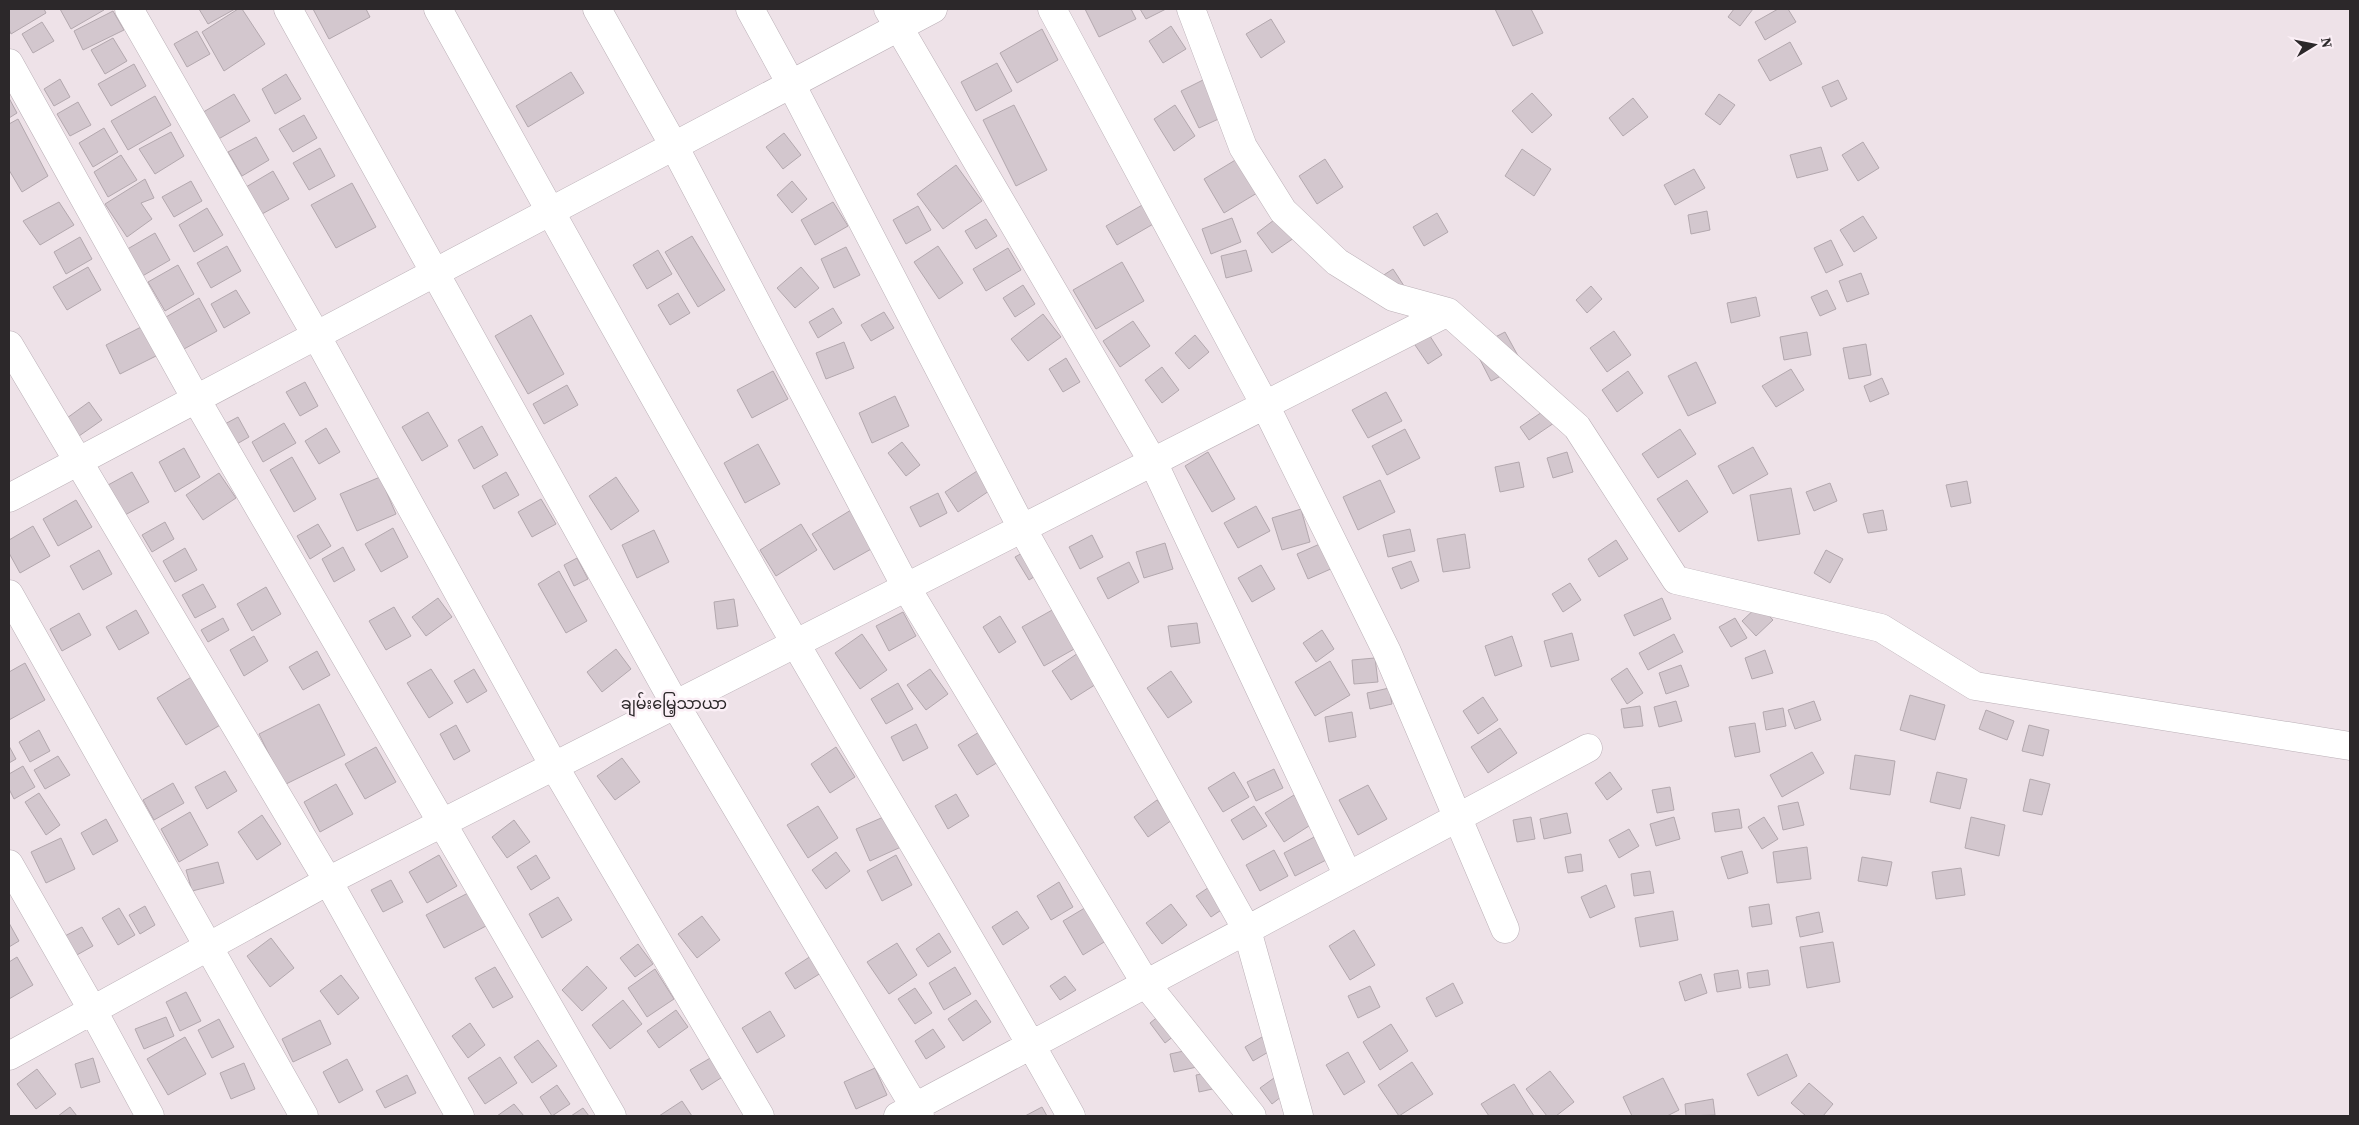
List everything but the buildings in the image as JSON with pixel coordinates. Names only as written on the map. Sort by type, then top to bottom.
[{"type":"street","points":[[129,9],[316,336],[554,766],[760,1116]]},
{"type":"street","points":[[288,9],[433,273],[675,704],[911,1113],[1032,1045],[1588,748]]},
{"type":"street","points":[[438,9],[550,212],[795,644],[1032,1045],[1071,1116]]},
{"type":"street","points":[[597,9],[674,146],[906,587],[1146,984],[1252,1116]]},
{"type":"street","points":[[750,9],[792,84],[1022,528],[1247,930],[1299,1116]]},
{"type":"street","points":[[9,498],[792,84],[893,18],[933,9]]},
{"type":"street","points":[[1052,9],[1265,405],[1387,652],[1504,929]]},
{"type":"street","points":[[1192,9],[1243,147],[1282,211],[1337,262],[1393,297],[1448,312],[1577,428],[1676,580],[1881,628],[1975,686],[2350,746]]},
{"type":"street","points":[[893,18],[1153,462],[1348,876]]},
{"type":"street","points":[[9,63],[196,399],[612,1116]]},
{"type":"street","points":[[9,1056],[328,881],[1448,312]]},
{"type":"street","points":[[9,345],[328,881],[460,1116]]},
{"type":"street","points":[[9,594],[304,1116]]},
{"type":"street","points":[[9,864],[150,1116]]},
{"type":"district","name":"ချမ်းမြေ့သာယာ","points":[[674,703]]}]
